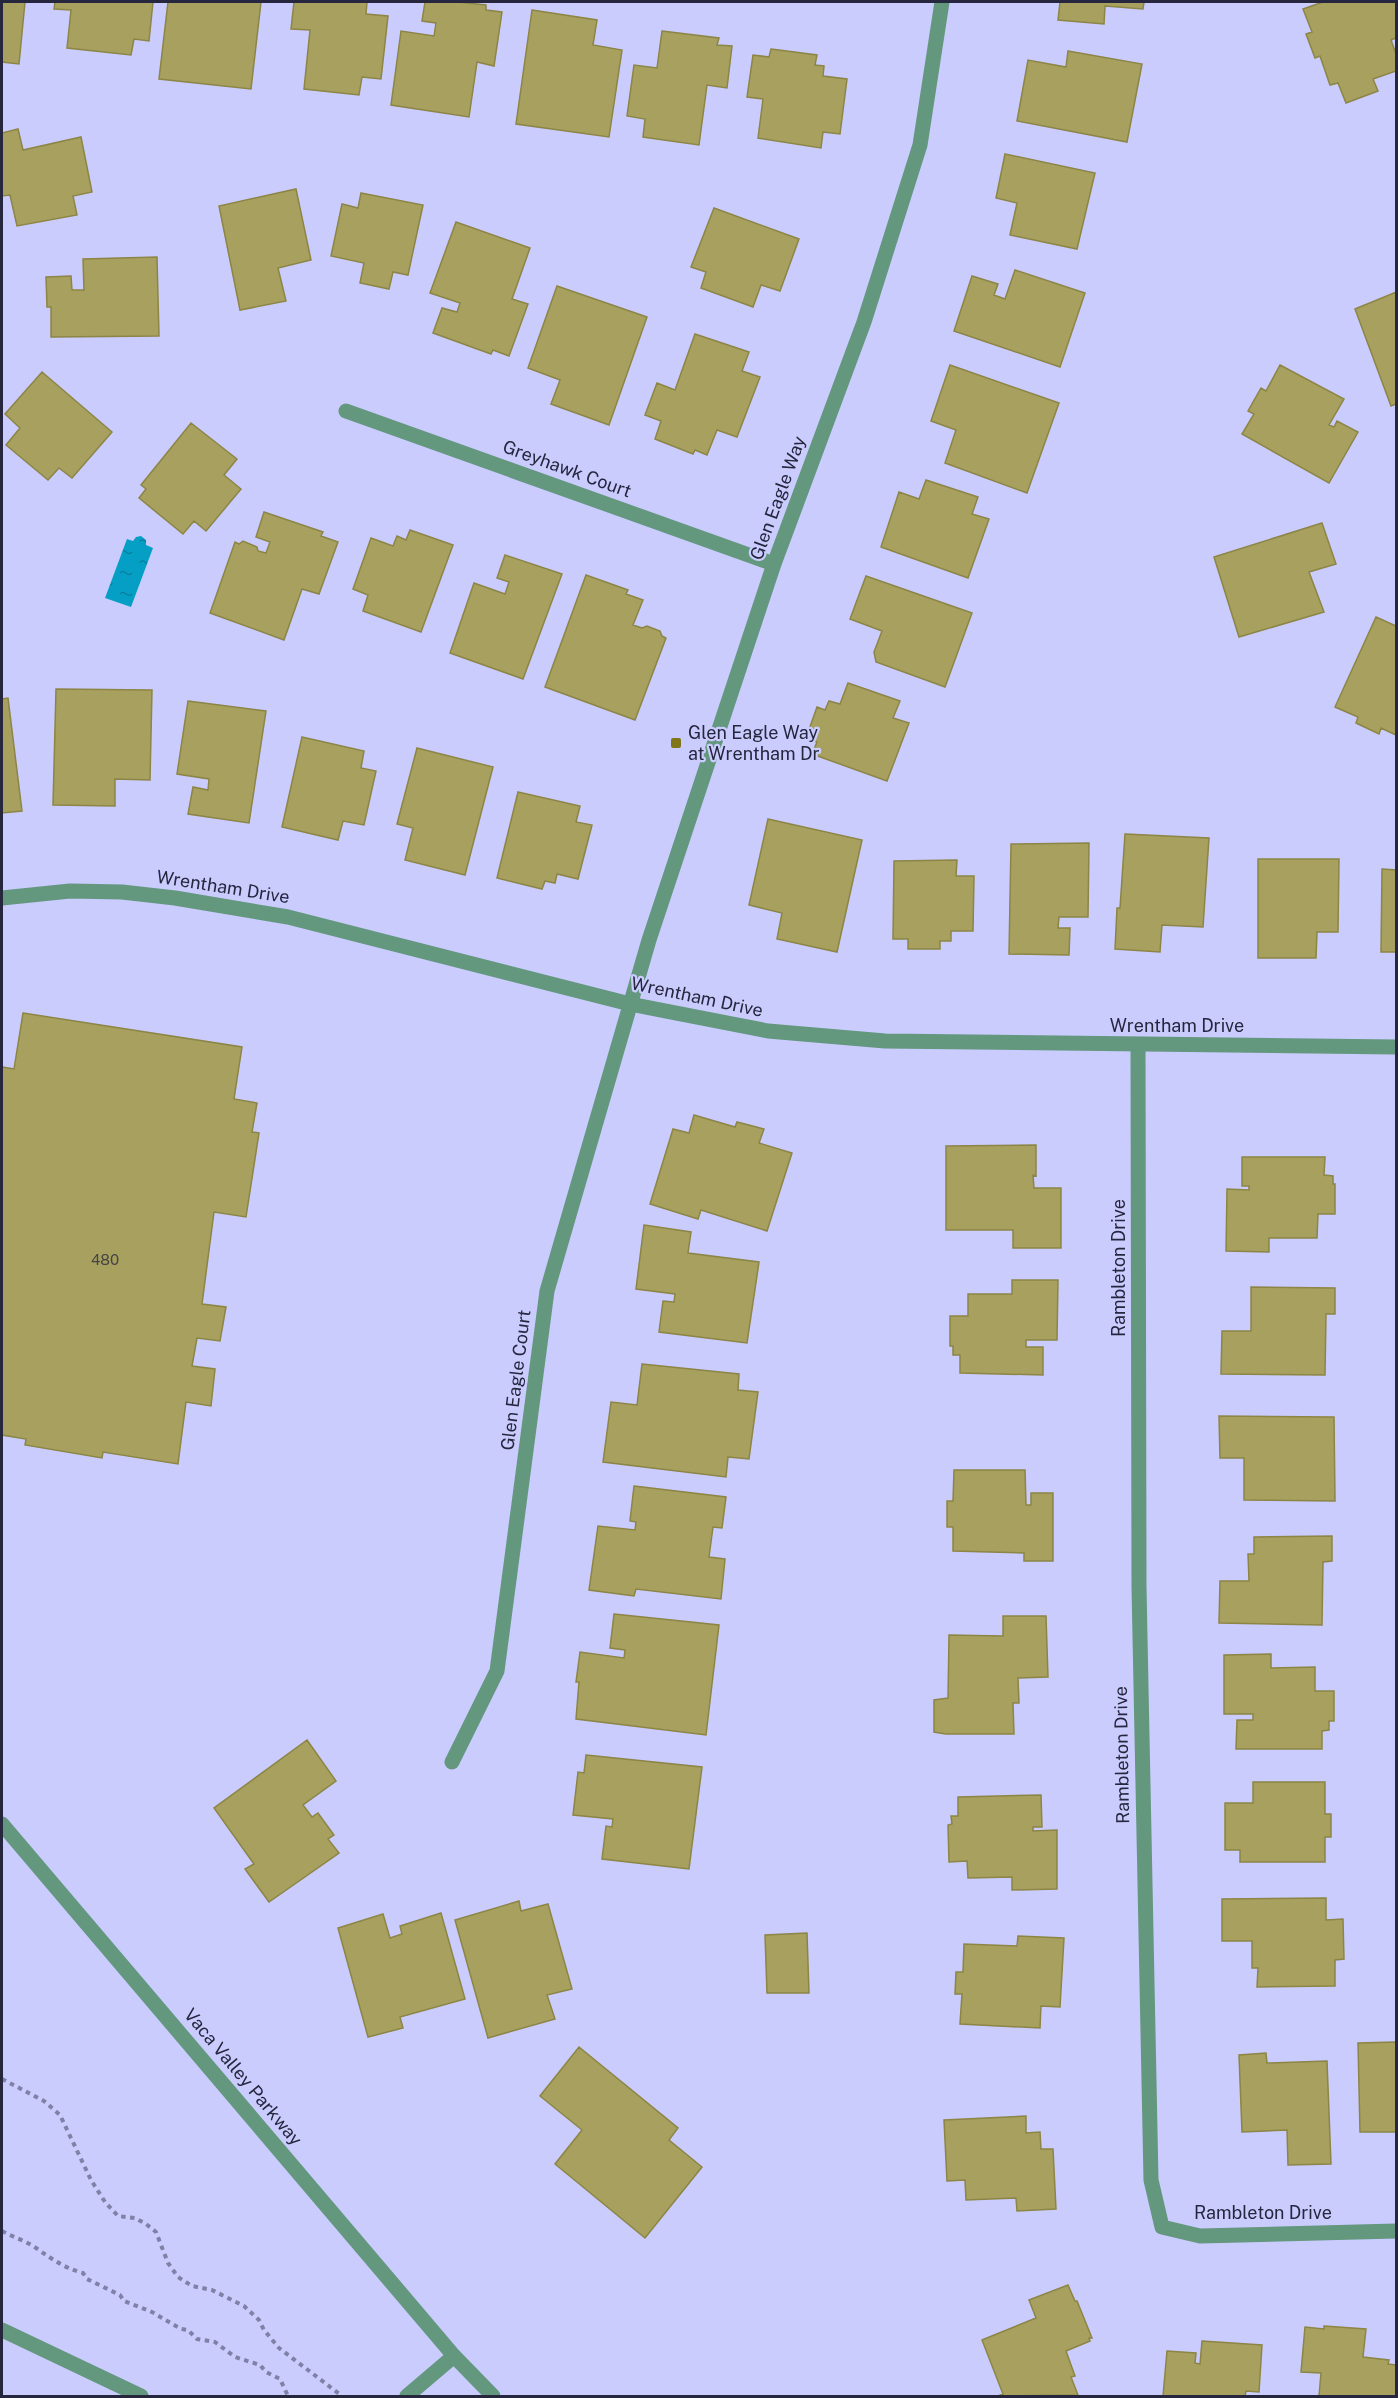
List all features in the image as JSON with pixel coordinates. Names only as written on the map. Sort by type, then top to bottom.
[{"type":"street","name":"Glen Eagle Way","points":[[630,1004],[774,564],[864,322],[920,145],[942,2]]},
{"type":"street","name":"Greyhawk Court","points":[[346,411],[774,564]]},
{"type":"street","name":"Wrentham Drive","points":[[2,898],[70,891],[122,892],[174,898],[299,920],[630,1004],[768,1031],[885,1041],[1396,1047]]},
{"type":"street","name":"Glen Eagle Court","points":[[452,1762],[497,1671],[547,1291],[630,1004]]},
{"type":"street","name":"Rambleton Drive","points":[[1138,1045],[1138,1587],[1151,2180],[1162,2226],[1200,2236],[1396,2231]]},
{"type":"street","name":"Vaca Valley Parkway","points":[[2,1824],[454,2356],[493,2397]]},
{"type":"street","points":[[2,2330],[141,2397]]},
{"type":"street","points":[[407,2397],[454,2356]]},
{"type":"path","points":[[2,2079],[44,2101],[60,2115],[91,2180],[105,2202],[118,2216],[135,2218],[156,2232],[168,2263],[178,2277],[192,2286],[212,2290],[244,2306],[279,2348],[342,2397]]},
{"type":"path","points":[[2,2231],[35,2247],[51,2260],[69,2270],[82,2273],[87,2279],[120,2295],[124,2301],[152,2312],[181,2329],[188,2330],[197,2339],[215,2342],[236,2357],[261,2365],[267,2372],[280,2379],[288,2397]]},
{"type":"water","points":[[141,536],[146,540],[146,545],[153,548],[131,607],[105,598],[127,539],[133,541],[136,537]]},
{"type":"building","points":[[2,2],[25,2],[19,64],[2,62]]},
{"type":"building","points":[[55,2],[153,2],[149,41],[134,39],[131,55],[67,48],[71,10],[54,9]]},
{"type":"building","points":[[168,2],[261,2],[251,89],[159,79]]},
{"type":"building","points":[[294,2],[367,2],[366,14],[388,16],[381,79],[362,77],[359,95],[304,89],[310,30],[291,29]]},
{"type":"building","points":[[425,2],[486,5],[486,10],[502,12],[494,66],[477,62],[469,117],[391,105],[401,31],[434,36],[436,23],[422,21]]},
{"type":"building","points":[[1060,2],[1144,2],[1143,9],[1105,6],[1104,24],[1058,20]]},
{"type":"building","points":[[1323,2],[1396,2],[1396,38],[1391,40],[1396,54],[1396,71],[1373,79],[1378,91],[1346,103],[1338,83],[1330,85],[1320,56],[1315,58],[1306,34],[1312,32],[1303,9]]},
{"type":"building","points":[[532,10],[597,20],[593,45],[622,50],[609,137],[516,124]]},
{"type":"building","points":[[662,31],[719,38],[717,45],[732,46],[727,88],[707,85],[699,145],[643,137],[645,119],[627,116],[634,65],[657,68]]},
{"type":"building","points":[[771,49],[817,55],[815,65],[824,66],[823,76],[847,79],[840,134],[823,132],[821,148],[758,138],[763,99],[747,97],[753,55],[769,57]]},
{"type":"building","points":[[1068,51],[1142,64],[1127,142],[1017,121],[1028,60],[1066,67]]},
{"type":"building","points":[[18,129],[23,150],[81,137],[92,192],[73,196],[77,215],[17,226],[10,195],[2,196],[2,133]]},
{"type":"building","points":[[1005,154],[1095,173],[1077,249],[1010,235],[1017,203],[996,198]]},
{"type":"building","points":[[296,189],[311,260],[278,268],[286,301],[240,310],[219,206]]},
{"type":"building","points":[[361,193],[423,205],[408,275],[393,272],[389,289],[360,283],[364,263],[331,256],[342,204],[358,208]]},
{"type":"building","points":[[714,208],[799,239],[780,291],[761,285],[753,307],[701,288],[706,272],[691,267]]},
{"type":"building","points":[[456,222],[530,248],[512,299],[528,304],[509,356],[493,350],[491,354],[433,333],[442,308],[457,312],[460,303],[430,293]]},
{"type":"building","points":[[157,257],[159,336],[51,337],[51,307],[47,307],[46,277],[71,276],[72,290],[84,290],[83,259]]},
{"type":"building","points":[[1015,270],[1085,293],[1060,367],[954,331],[972,276],[998,284],[994,295],[1005,299]]},
{"type":"building","points":[[557,286],[647,317],[609,425],[551,404],[560,380],[528,368]]},
{"type":"building","points":[[1396,292],[1396,404],[1391,406],[1355,309]]},
{"type":"building","points":[[695,334],[749,352],[742,371],[760,377],[737,437],[717,430],[707,455],[695,450],[693,454],[655,439],[661,421],[645,415],[657,383],[675,390]]},
{"type":"building","points":[[950,365],[1059,403],[1027,493],[945,463],[956,430],[931,421]]},
{"type":"building","points":[[1280,365],[1344,399],[1329,425],[1334,427],[1337,421],[1358,432],[1329,483],[1242,434],[1254,414],[1248,411],[1261,388],[1266,391]]},
{"type":"building","points":[[42,372],[112,432],[72,478],[59,468],[48,480],[6,445],[20,428],[5,414]]},
{"type":"building","points":[[191,423],[237,459],[224,475],[241,489],[206,531],[194,521],[183,534],[139,498],[146,489],[141,485]]},
{"type":"building","points":[[926,480],[978,497],[972,514],[989,519],[968,578],[881,547],[899,492],[919,499]]},
{"type":"building","points":[[264,512],[323,532],[321,536],[338,542],[319,594],[302,589],[284,640],[210,613],[235,542],[239,544],[243,541],[257,547],[258,551],[266,553],[270,542],[256,537]]},
{"type":"building","points":[[1322,523],[1336,564],[1309,572],[1324,612],[1239,637],[1214,557]]},
{"type":"building","points":[[410,530],[453,545],[421,632],[363,611],[368,595],[353,589],[371,538],[393,546],[397,536],[406,540]]},
{"type":"building","points":[[505,555],[562,574],[523,679],[450,653],[474,583],[505,594],[509,582],[497,578]]},
{"type":"building","points":[[586,575],[628,590],[626,594],[643,600],[633,625],[642,628],[647,626],[660,631],[666,638],[635,720],[545,687]]},
{"type":"building","points":[[866,576],[972,613],[945,687],[876,662],[874,652],[882,631],[850,619]]},
{"type":"building","points":[[1376,617],[1396,626],[1396,735],[1381,728],[1379,734],[1356,723],[1358,717],[1335,707]]},
{"type":"building","points":[[848,683],[900,701],[893,718],[909,723],[887,781],[812,754],[817,742],[806,738],[817,707],[825,710],[829,701],[840,704]]},
{"type":"building","points":[[56,689],[152,690],[150,780],[115,779],[115,806],[53,805]]},
{"type":"building","points":[[8,698],[22,811],[2,813],[2,699]]},
{"type":"building","points":[[188,701],[266,711],[249,823],[188,814],[193,787],[208,790],[209,779],[177,774]]},
{"type":"building","points":[[302,737],[364,751],[361,768],[376,771],[364,825],[343,821],[338,840],[282,827]]},
{"type":"building","points":[[417,748],[493,767],[465,875],[405,860],[413,828],[397,824]]},
{"type":"building","points":[[518,792],[580,806],[576,822],[592,825],[578,879],[557,874],[555,883],[545,881],[542,889],[497,878]]},
{"type":"building","points":[[768,819],[862,840],[837,952],[777,939],[782,913],[749,905]]},
{"type":"building","points":[[1125,834],[1209,838],[1203,927],[1162,925],[1160,952],[1115,949]]},
{"type":"building","points":[[1089,843],[1088,917],[1059,917],[1058,928],[1070,928],[1069,955],[1009,954],[1011,844]]},
{"type":"building","points":[[1258,859],[1339,859],[1338,932],[1317,932],[1316,958],[1258,958]]},
{"type":"building","points":[[957,860],[956,876],[974,876],[973,931],[951,931],[951,941],[940,941],[940,949],[908,949],[908,939],[893,939],[894,861]]},
{"type":"building","points":[[1382,869],[1396,870],[1396,952],[1381,952]]},
{"type":"building","points":[[23,1013],[242,1047],[234,1099],[257,1103],[252,1132],[259,1133],[246,1217],[214,1212],[202,1304],[226,1307],[220,1341],[197,1338],[192,1366],[215,1369],[211,1406],[186,1402],[178,1464],[103,1452],[102,1458],[25,1445],[26,1439],[2,1435],[2,1067],[14,1069]]},
{"type":"building","points":[[694,1115],[735,1127],[737,1122],[764,1129],[759,1143],[792,1153],[767,1231],[701,1210],[698,1219],[650,1204],[673,1129],[689,1133]]},
{"type":"building","points":[[1036,1145],[1034,1188],[1061,1188],[1061,1248],[1013,1248],[1013,1230],[946,1230],[946,1146]]},
{"type":"building","points":[[1242,1157],[1325,1157],[1324,1175],[1333,1176],[1333,1184],[1335,1184],[1335,1214],[1318,1214],[1317,1238],[1269,1238],[1269,1252],[1226,1251],[1227,1189],[1249,1190],[1249,1186],[1242,1186]]},
{"type":"building","points":[[644,1225],[691,1232],[688,1253],[759,1262],[747,1343],[659,1332],[663,1301],[674,1302],[675,1294],[636,1289]]},
{"type":"building","points":[[1012,1280],[1058,1280],[1057,1340],[1026,1340],[1026,1347],[1043,1347],[1043,1375],[960,1373],[960,1355],[953,1355],[953,1346],[950,1346],[950,1316],[968,1316],[968,1294],[1012,1294]]},
{"type":"building","points":[[1251,1287],[1335,1288],[1335,1314],[1326,1314],[1325,1375],[1221,1374],[1222,1331],[1251,1331]]},
{"type":"building","points":[[642,1364],[739,1374],[738,1390],[758,1392],[749,1459],[728,1457],[726,1477],[603,1462],[611,1402],[637,1405]]},
{"type":"building","points":[[1219,1416],[1334,1417],[1335,1501],[1244,1500],[1244,1458],[1220,1458]]},
{"type":"building","points":[[954,1470],[1025,1470],[1026,1505],[1031,1505],[1031,1493],[1053,1493],[1053,1561],[1024,1561],[1024,1553],[953,1551],[953,1527],[947,1527],[947,1501],[953,1501]]},
{"type":"building","points":[[634,1486],[726,1497],[722,1528],[713,1527],[709,1557],[725,1559],[721,1599],[636,1589],[634,1596],[589,1590],[598,1526],[635,1530],[636,1522],[630,1521]]},
{"type":"building","points":[[1332,1536],[1332,1561],[1323,1562],[1322,1625],[1219,1623],[1220,1581],[1249,1581],[1248,1554],[1254,1554],[1254,1537]]},
{"type":"building","points":[[614,1614],[719,1625],[706,1735],[576,1719],[579,1682],[576,1682],[580,1652],[624,1658],[625,1650],[610,1648]]},
{"type":"building","points":[[1003,1616],[1046,1616],[1048,1677],[1018,1678],[1019,1703],[1013,1703],[1014,1734],[934,1732],[934,1700],[948,1698],[949,1635],[1003,1636]]},
{"type":"building","points":[[1271,1654],[1271,1668],[1315,1667],[1315,1691],[1334,1691],[1334,1721],[1329,1721],[1329,1730],[1322,1731],[1322,1749],[1236,1749],[1237,1720],[1253,1720],[1253,1714],[1224,1714],[1224,1655]]},
{"type":"building","points":[[307,1740],[336,1781],[303,1805],[312,1817],[318,1813],[334,1835],[328,1839],[339,1853],[269,1902],[245,1869],[254,1864],[214,1808]]},
{"type":"building","points":[[586,1755],[702,1767],[689,1869],[602,1859],[606,1826],[612,1827],[613,1819],[573,1815],[578,1772],[584,1773]]},
{"type":"building","points":[[1253,1782],[1325,1782],[1325,1814],[1331,1814],[1331,1837],[1325,1837],[1325,1862],[1240,1862],[1240,1850],[1225,1850],[1225,1803],[1253,1803]]},
{"type":"building","points":[[1041,1795],[1042,1827],[1033,1827],[1033,1831],[1057,1830],[1057,1889],[1012,1890],[1012,1877],[968,1878],[967,1861],[949,1862],[948,1825],[952,1824],[951,1816],[958,1816],[958,1797]]},
{"type":"building","points":[[1326,1898],[1326,1920],[1343,1919],[1344,1959],[1335,1960],[1335,1986],[1257,1987],[1258,1968],[1252,1968],[1252,1941],[1222,1941],[1222,1899]]},
{"type":"building","points":[[519,1901],[521,1911],[548,1904],[572,1989],[547,1995],[555,2019],[488,2038],[455,1920]]},
{"type":"building","points":[[441,1913],[465,1999],[400,2017],[403,2028],[368,2037],[338,1928],[383,1914],[390,1938],[402,1934],[400,1926]]},
{"type":"building","points":[[807,1933],[809,1993],[767,1993],[765,1935]]},
{"type":"building","points":[[1018,1936],[1064,1938],[1060,2007],[1041,2006],[1040,2028],[960,2024],[962,1994],[955,1994],[956,1972],[963,1972],[964,1944],[1017,1946]]},
{"type":"building","points":[[1396,2042],[1396,2132],[1360,2132],[1358,2043]]},
{"type":"building","points":[[579,2047],[678,2128],[669,2140],[702,2167],[645,2238],[555,2164],[582,2130],[540,2096]]},
{"type":"building","points":[[1266,2053],[1267,2063],[1327,2061],[1331,2164],[1288,2165],[1287,2130],[1242,2132],[1239,2055]]},
{"type":"building","points":[[1026,2116],[1026,2133],[1040,2132],[1041,2149],[1053,2149],[1056,2209],[1017,2211],[1016,2198],[966,2200],[965,2180],[947,2181],[944,2120]]},
{"type":"building","points":[[1068,2285],[1092,2338],[1066,2351],[1075,2376],[1071,2377],[1078,2395],[998,2396],[1003,2394],[982,2340],[1036,2318],[1029,2300]]},
{"type":"building","points":[[1324,2326],[1366,2329],[1363,2357],[1389,2360],[1388,2364],[1396,2365],[1396,2396],[1319,2396],[1321,2373],[1301,2372],[1305,2327],[1324,2329]]},
{"type":"building","points":[[1202,2341],[1262,2345],[1259,2392],[1246,2391],[1245,2396],[1163,2396],[1167,2351],[1196,2353],[1195,2363],[1200,2364]]},
{"type":"place","name":"Glen Eagle Way at Wrentham Dr","points":[[676,743]]}]
